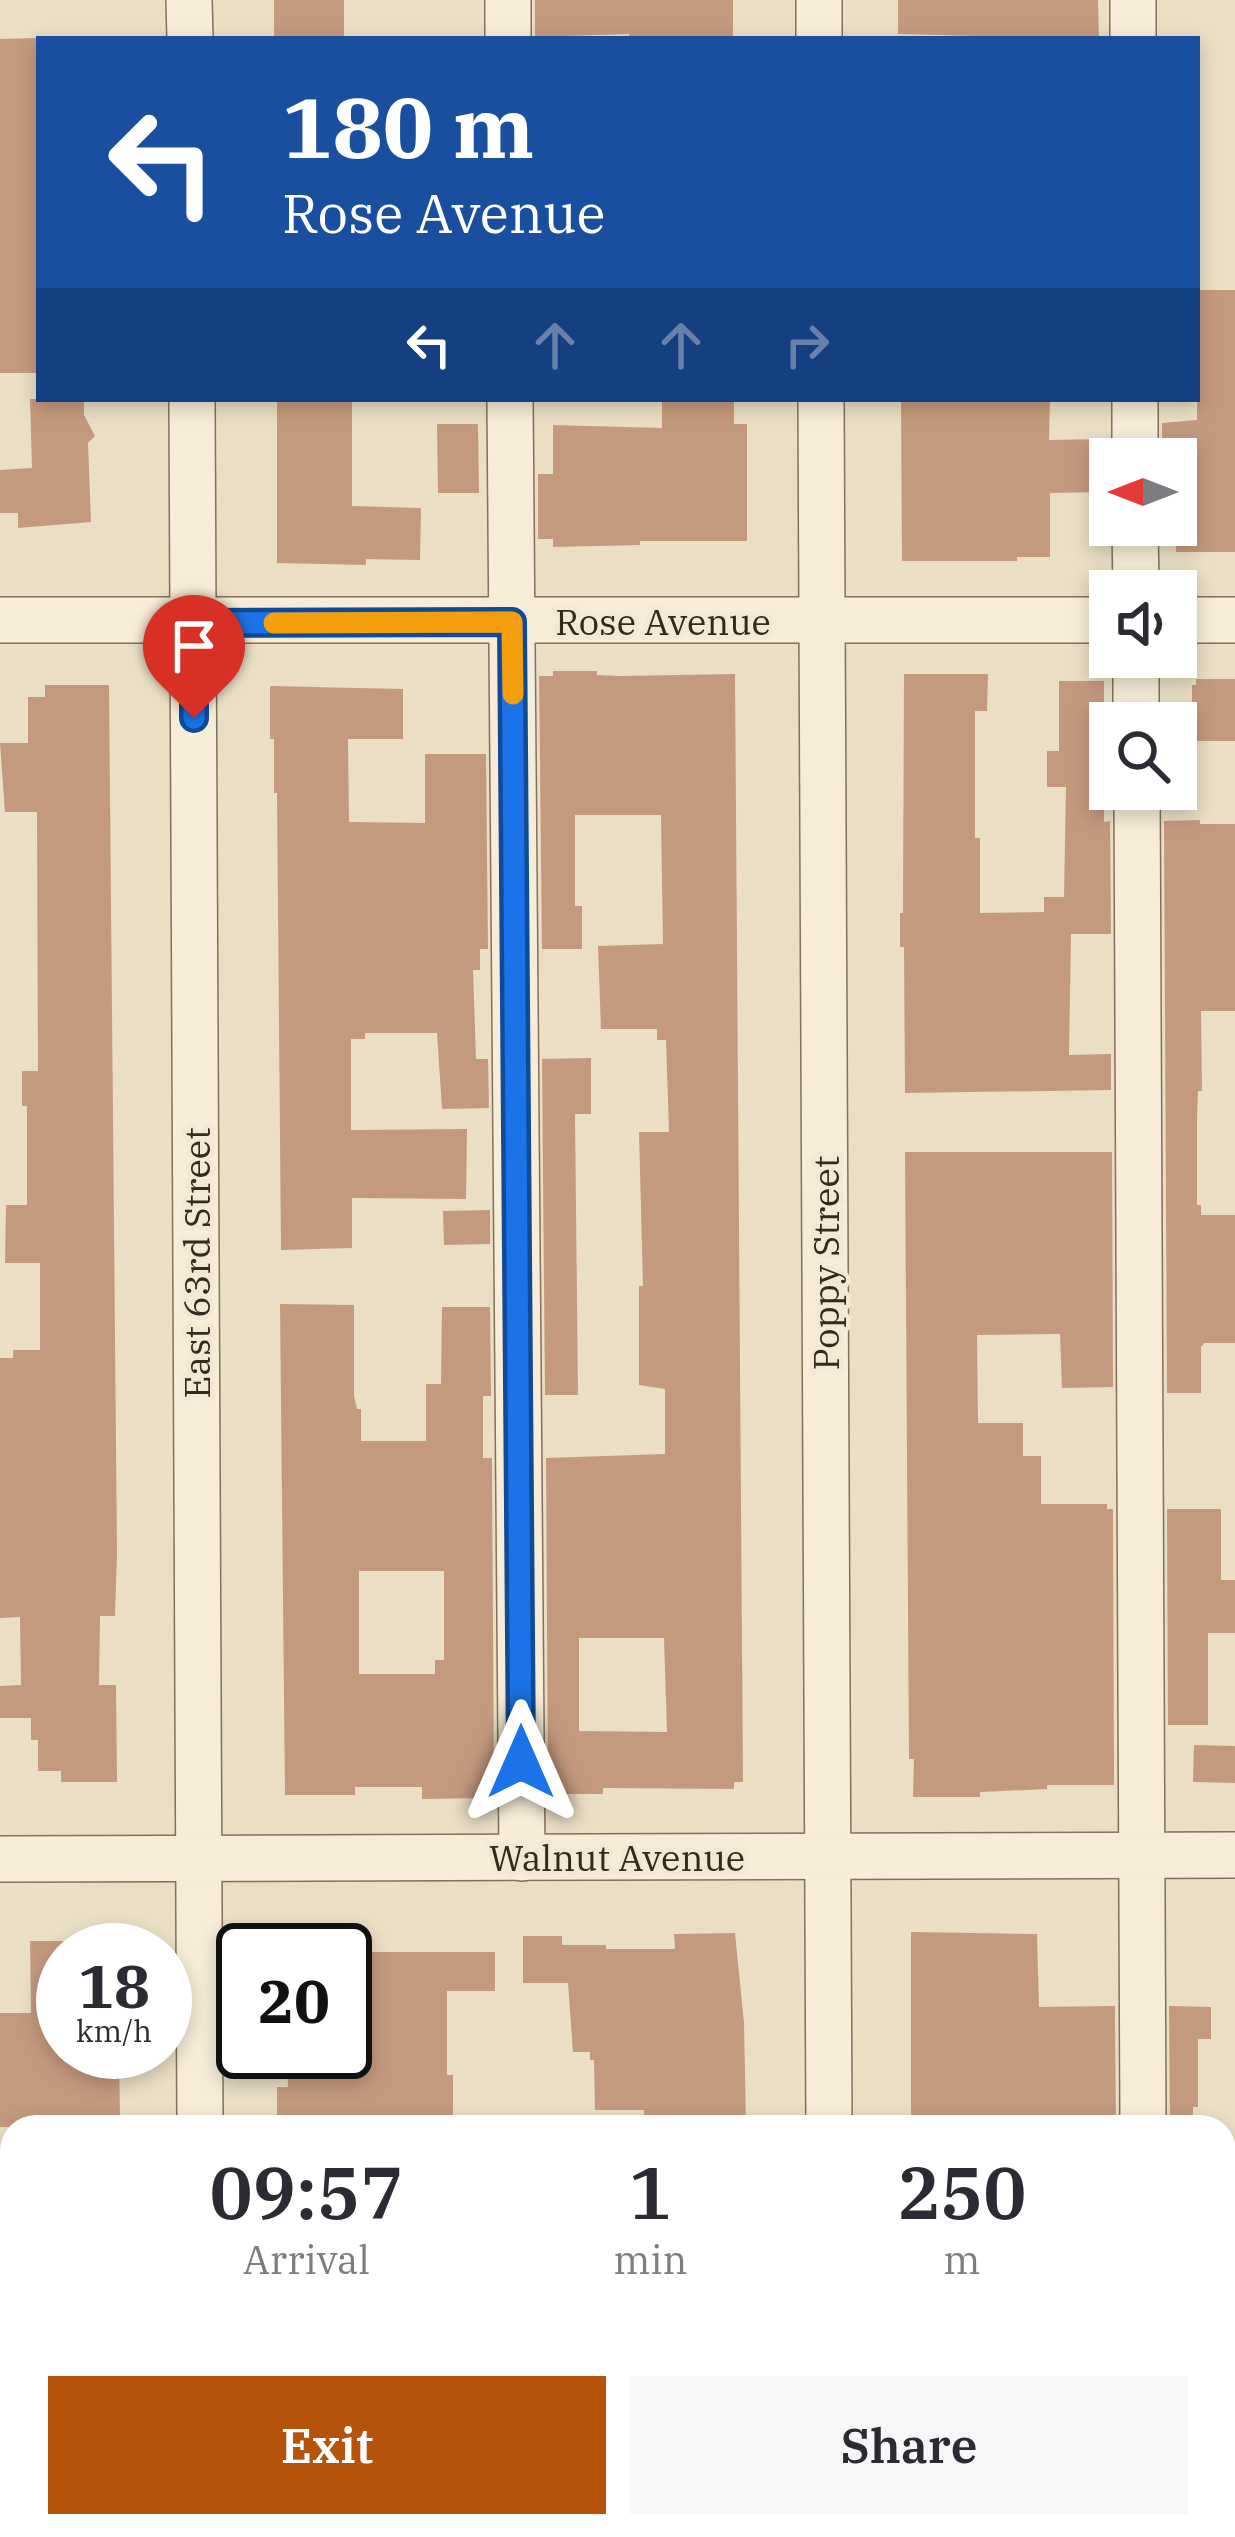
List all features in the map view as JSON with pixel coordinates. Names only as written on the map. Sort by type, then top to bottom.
[{"type":"street","points":[[190,0],[190,36]]},
{"type":"street","points":[[508,0],[508,36]]},
{"type":"street","points":[[819,0],[819,36]]},
{"type":"street","points":[[1133,0],[1133,36]]},
{"type":"street","name":"East 63rd Street","points":[[192,402],[200,2115]]},
{"type":"street","points":[[510,402],[522,1858]]},
{"type":"street","name":"Poppy Street","points":[[821,402],[830,2115]]},
{"type":"street","points":[[1135,402],[1135,438]]},
{"type":"street","name":"Rose Avenue","points":[[0,620],[1089,620]]},
{"type":"street","points":[[1197,620],[1235,620]]},
{"type":"street","points":[[1137,810],[1142,2115]]},
{"type":"street","name":"Walnut Avenue","points":[[0,1859],[1235,1855]]},
{"type":"building","points":[[274,0],[344,0],[344,36],[274,36]]},
{"type":"building","points":[[535,0],[733,0],[733,36],[535,36]]},
{"type":"building","points":[[898,0],[1098,0],[1099,36],[898,34]]},
{"type":"building","points":[[36,38],[36,373],[0,373],[0,39]]},
{"type":"building","points":[[1200,290],[1235,290],[1235,552],[1176,552],[1176,546],[1197,546],[1197,438],[1162,438],[1162,423],[1197,420]]},
{"type":"building","points":[[30,399],[84,402],[84,415],[95,436],[88,443],[91,522],[18,528],[18,513],[0,513],[0,470],[32,468]]},
{"type":"building","points":[[277,402],[352,402],[352,506],[421,508],[420,560],[366,559],[366,565],[277,563]]},
{"type":"building","points":[[662,402],[734,402],[734,424],[747,424],[747,541],[553,547],[553,539],[538,539],[538,474],[553,474],[553,425],[662,428]]},
{"type":"building","points":[[901,402],[1050,402],[1049,440],[1089,439],[1089,492],[1050,493],[1050,557],[1017,557],[1017,561],[902,561]]},
{"type":"building","points":[[437,424],[478,424],[479,493],[438,493]]},
{"type":"building","points":[[553,671],[621,676],[735,674],[743,1782],[734,1782],[734,1789],[603,1788],[603,1794],[548,1794],[546,1458],[665,1454],[665,1389],[639,1385],[639,1286],[643,1286],[639,1132],[669,1132],[666,1040],[657,1040],[657,1029],[601,1029],[598,946],[663,944],[661,815],[575,815],[575,906],[582,906],[582,949],[542,949],[539,676],[553,676]],"holes":[[[579,1638],[664,1638],[667,1732],[579,1731]]]},
{"type":"building","points":[[904,674],[988,674],[987,711],[975,711],[980,913],[1044,912],[1044,897],[1064,897],[1066,787],[1047,787],[1047,751],[1059,751],[1059,681],[1104,681],[1104,702],[1089,702],[1089,810],[1104,810],[1104,822],[1110,821],[1111,934],[1071,934],[1069,1055],[1111,1054],[1111,1090],[905,1093]]},
{"type":"building","points":[[1196,679],[1235,679],[1235,741],[1197,741],[1197,702],[1192,702],[1192,685]]},
{"type":"building","points":[[45,685],[109,685],[117,1554],[115,1616],[100,1616],[99,1685],[116,1685],[117,1782],[61,1782],[61,1771],[38,1771],[38,1740],[31,1740],[31,1718],[0,1718],[0,1686],[21,1685],[20,1617],[0,1618],[0,1358],[13,1358],[13,1350],[40,1350],[40,1263],[5,1263],[6,1205],[27,1205],[27,1106],[22,1106],[22,1071],[38,1071],[37,812],[5,812],[0,743],[28,743],[28,697],[45,697]]},
{"type":"building","points":[[270,686],[403,689],[403,739],[348,739],[349,822],[425,823],[425,754],[486,754],[488,949],[480,949],[480,970],[473,970],[476,1059],[488,1059],[489,1108],[442,1109],[437,1033],[365,1033],[365,1039],[351,1039],[351,1130],[467,1129],[466,1199],[352,1198],[352,1248],[281,1250],[277,793]]},
{"type":"building","points":[[1200,820],[1200,824],[1235,824],[1235,1011],[1201,1011],[1197,1205],[1201,1205],[1201,1215],[1235,1215],[1235,1343],[1204,1343],[1201,1347],[1201,1393],[1167,1393],[1164,821]]},
{"type":"building","points":[[591,1058],[591,1114],[575,1114],[578,1395],[545,1395],[542,1059]]},
{"type":"building","points":[[905,1152],[1112,1152],[1113,1387],[1062,1388],[1060,1334],[977,1335],[978,1423],[1023,1423],[1023,1456],[1041,1456],[1041,1504],[1107,1504],[1107,1509],[1113,1509],[1114,1785],[1047,1785],[1047,1789],[980,1792],[980,1797],[913,1797]]},
{"type":"building","points":[[490,1210],[490,1244],[444,1245],[443,1211]]},
{"type":"building","points":[[280,1304],[354,1305],[354,1396],[361,1409],[361,1441],[426,1441],[426,1384],[441,1384],[442,1307],[490,1307],[491,1396],[483,1396],[483,1458],[492,1458],[494,1793],[491,1798],[422,1799],[422,1787],[355,1787],[355,1795],[285,1795]],"holes":[[[359,1571],[444,1571],[444,1660],[435,1660],[435,1674],[359,1674]]]},
{"type":"building","points":[[1167,1509],[1221,1509],[1221,1580],[1235,1580],[1235,1633],[1208,1633],[1208,1725],[1168,1725]]},
{"type":"building","points":[[1194,1745],[1235,1746],[1235,1783],[1193,1782]]},
{"type":"building","points":[[911,1932],[1037,1934],[1039,2007],[1115,2006],[1116,2115],[911,2115]]},
{"type":"building","points":[[735,1933],[744,2023],[746,2115],[595,2110],[594,2060],[590,2052],[573,2052],[568,1983],[523,1983],[523,1936],[562,1936],[562,1945],[606,1945],[606,1949],[675,1949],[674,1934]]},
{"type":"building","points":[[30,1941],[36,1941],[36,2079],[119,2079],[120,2115],[0,2115],[0,2013],[31,2013]]},
{"type":"building","points":[[372,1952],[495,1952],[495,1991],[447,1991],[447,2075],[453,2075],[453,2115],[277,2115],[277,2087],[288,2087],[288,2079],[372,2079]]},
{"type":"building","points":[[1169,2006],[1211,2007],[1211,2039],[1198,2039],[1198,2107],[1193,2107],[1193,2115],[1170,2115]]},
{"type":"slow traffic","points":[[274,623],[512,622],[513,694]]},
{"type":"route","points":[[194,718],[194,623],[512,622],[521,1762]]}]
